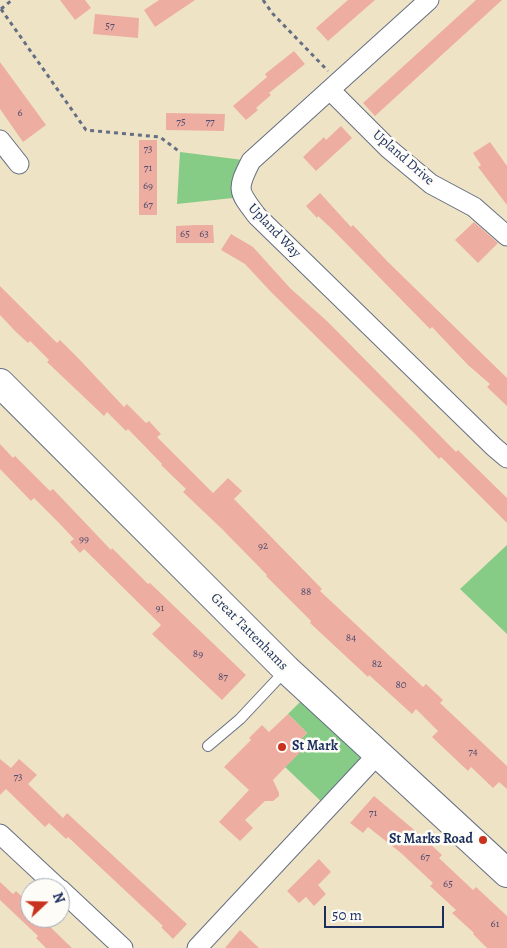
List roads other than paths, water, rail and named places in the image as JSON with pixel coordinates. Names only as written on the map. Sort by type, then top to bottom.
[{"type":"main road","name":"Great Tattenhams","points":[[0,383],[286,669],[507,873]]},
{"type":"street","name":"Upland Way","points":[[429,0],[251,161],[240,181],[242,197],[257,216],[507,458]]},
{"type":"street","name":"Upland Drive","points":[[334,86],[389,149],[431,184],[474,207],[507,236]]},
{"type":"street","points":[[0,140],[19,164]]},
{"type":"street","points":[[197,948],[378,754]]},
{"type":"street","points":[[0,834],[47,878]]},
{"type":"street","points":[[70,899],[124,948]]},
{"type":"lane","points":[[208,746],[240,719],[286,669]]},
{"type":"place","name":"St Mark","points":[[282,747]]},
{"type":"place","name":"St Marks Road","points":[[483,840]]}]
